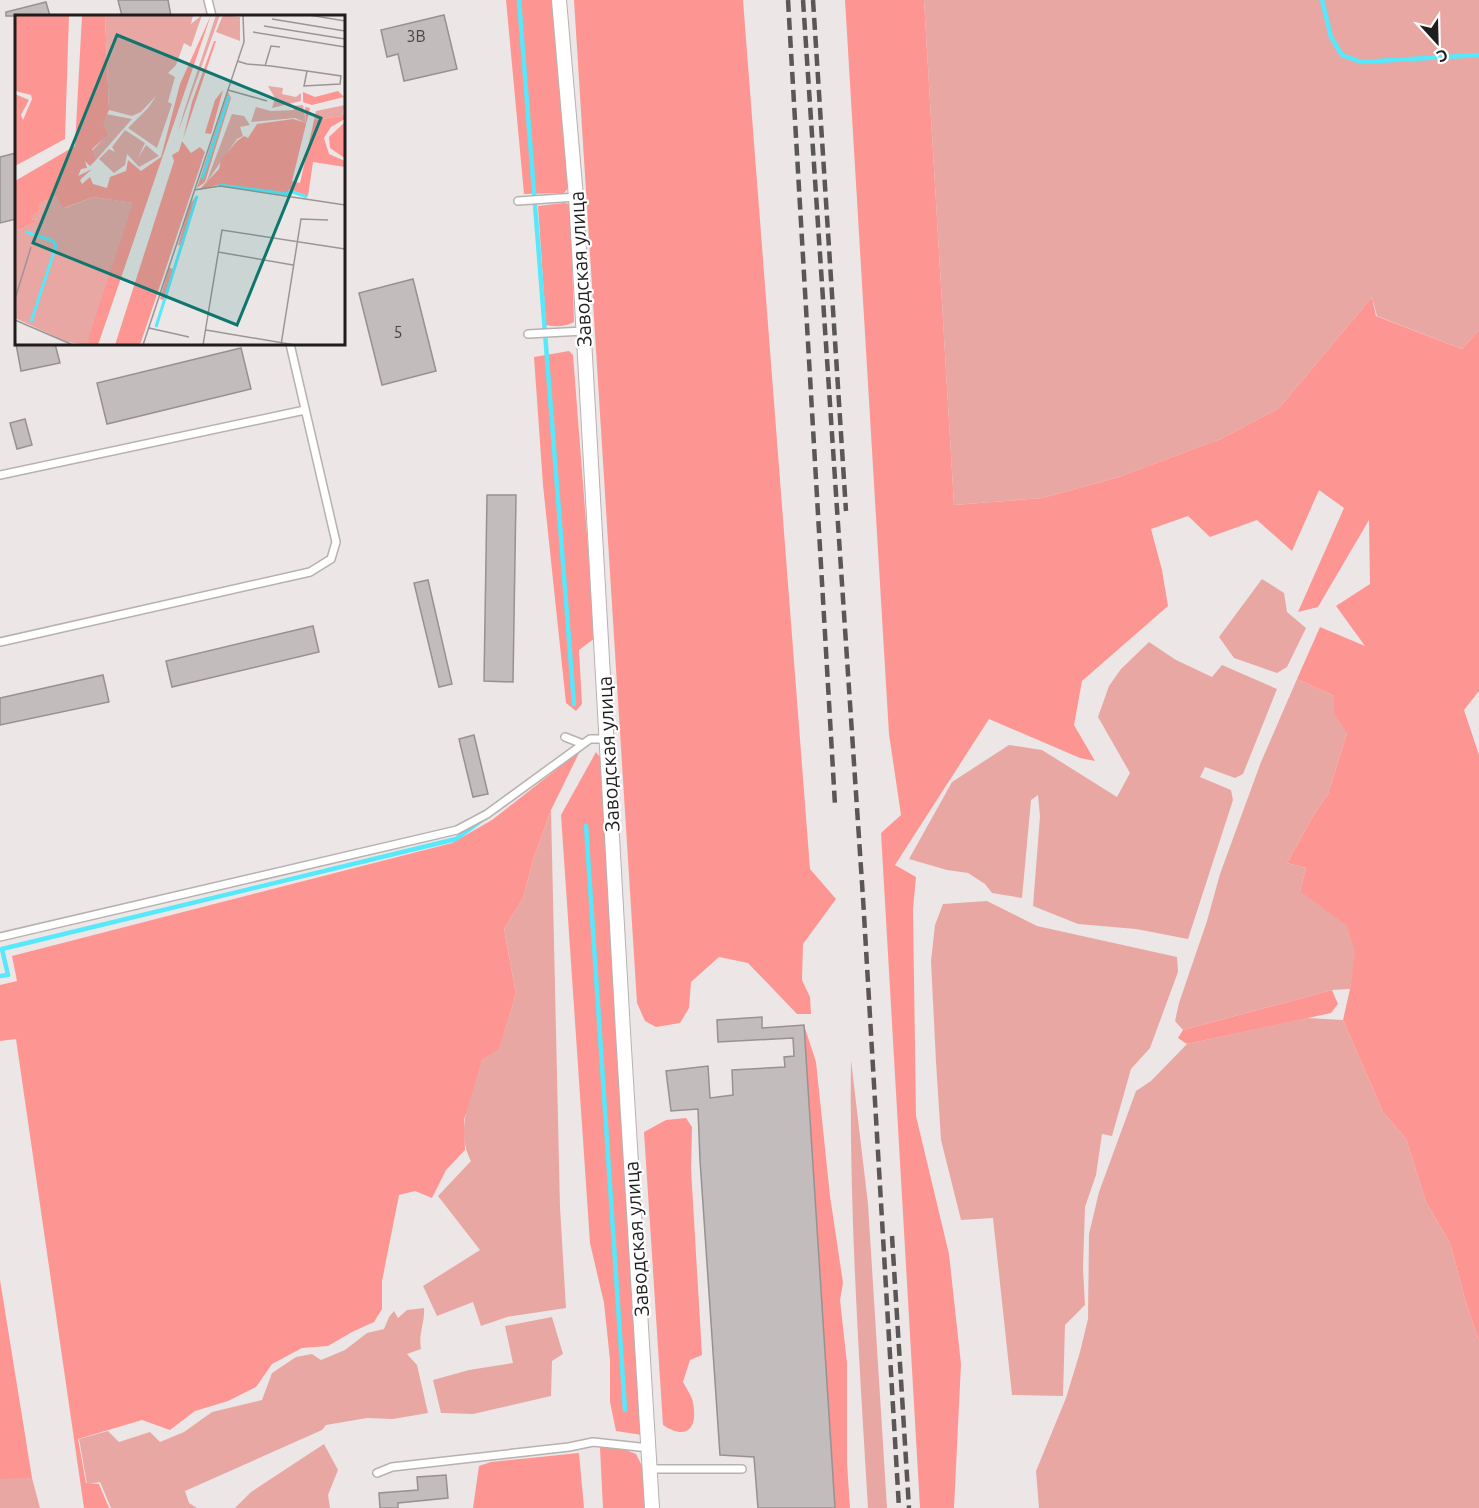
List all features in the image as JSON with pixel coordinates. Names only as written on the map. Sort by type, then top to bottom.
[{"type":"street","name":"Заводская улица","points":[[559,0],[576,197],[652,1508]]},
{"type":"lane","points":[[208,0],[212,15]]},
{"type":"lane","points":[[518,201],[576,197]]},
{"type":"lane","points":[[528,334],[583,331]]},
{"type":"lane","points":[[0,642],[310,572],[331,559],[336,542],[290,345]]},
{"type":"lane","points":[[0,475],[305,410]]},
{"type":"lane","points":[[565,738],[583,744]]},
{"type":"lane","points":[[0,937],[457,830],[487,814],[590,739],[608,739]]},
{"type":"lane","points":[[377,1473],[392,1467],[569,1447],[593,1442],[649,1448]]},
{"type":"lane","points":[[650,1469],[742,1469]]},
{"type":"shaded area","points":[[506,0],[552,0],[569,187],[564,193],[524,194]]},
{"type":"shaded area","points":[[574,0],[743,0],[810,869],[836,899],[803,944],[802,980],[810,997],[811,1014],[797,1014],[748,963],[719,957],[691,982],[689,1008],[680,1023],[656,1027],[645,1021],[637,1003]]},
{"type":"shaded area","points":[[845,0],[924,0],[954,505],[1042,498],[1119,477],[1223,438],[1279,408],[1372,297],[1376,316],[1462,349],[1479,330],[1479,691],[1464,710],[1479,755],[1479,1341],[1450,1243],[1426,1202],[1406,1139],[1383,1112],[1343,1020],[1355,952],[1347,926],[1300,891],[1306,868],[1287,863],[1328,794],[1347,733],[1334,713],[1334,696],[1297,679],[1320,627],[1365,646],[1336,606],[1370,584],[1369,520],[1318,607],[1298,612],[1344,508],[1319,490],[1292,551],[1257,520],[1210,537],[1188,516],[1151,529],[1162,570],[1168,606],[1082,681],[1074,725],[1095,761],[1080,758],[989,719],[895,865],[916,877],[913,909],[916,1116],[949,1254],[961,1364],[954,1508],[920,1508],[881,833],[901,815],[889,734]]},
{"type":"shaded area","points":[[924,0],[1479,0],[1479,330],[1462,349],[1377,316],[1372,297],[1279,408],[1223,438],[1119,477],[1042,498],[954,505]]},
{"type":"shaded area","points":[[570,204],[574,322],[564,326],[553,326],[546,325],[538,206]]},
{"type":"shaded area","points":[[569,351],[573,355],[595,638],[579,650],[582,704],[576,711],[566,703],[543,485],[534,357]]},
{"type":"shaded area","points":[[1262,579],[1284,593],[1287,612],[1306,628],[1287,667],[1277,673],[1234,658],[1219,637]]},
{"type":"shaded area","points":[[1149,642],[1176,660],[1212,677],[1222,665],[1277,689],[1243,774],[1235,778],[1205,767],[1200,777],[1231,790],[1233,800],[1188,939],[1136,929],[1078,924],[1033,906],[1040,816],[1038,795],[1031,800],[1022,898],[992,893],[985,884],[968,873],[947,870],[909,859],[952,782],[1009,745],[1042,750],[1117,797],[1130,773],[1098,717],[1109,686],[1121,669]]},
{"type":"shaded area","points":[[1297,679],[1334,696],[1347,733],[1328,794],[1287,863],[1306,868],[1300,891],[1363,909],[1350,989],[1332,990],[1183,1030],[1175,1021],[1179,1003],[1207,921],[1220,874],[1261,762]]},
{"type":"shaded area","points":[[580,751],[551,810],[534,857],[523,898],[504,929],[516,994],[499,1049],[482,1060],[464,1120],[465,1150],[446,1170],[432,1198],[415,1191],[399,1195],[382,1281],[382,1309],[374,1322],[328,1346],[302,1348],[272,1364],[256,1387],[228,1401],[195,1411],[170,1430],[142,1420],[78,1439],[86,1483],[99,1484],[109,1508],[84,1508],[16,1039],[0,1041],[0,985],[17,981],[12,956],[452,843],[492,820]]},
{"type":"shaded area","points":[[596,752],[600,757],[642,1435],[616,1431],[610,1402],[610,1360],[604,1303],[590,1243],[561,815]]},
{"type":"shaded area","points":[[551,810],[560,1207],[566,1308],[507,1317],[481,1326],[473,1302],[437,1316],[423,1286],[480,1250],[438,1196],[471,1161],[464,1136],[466,1110],[482,1060],[499,1048],[516,994],[504,929],[523,898],[534,857]]},
{"type":"shaded area","points":[[987,901],[1037,926],[1177,957],[1178,972],[1150,1048],[1131,1069],[1112,1136],[1102,1134],[1096,1175],[1085,1207],[1083,1268],[1085,1305],[1065,1325],[1063,1396],[1012,1395],[993,1218],[961,1220],[941,1140],[931,961],[935,925],[943,904]]},
{"type":"shaded area","points":[[1332,990],[1338,1004],[1331,1013],[1187,1044],[1178,1038],[1183,1030]]},
{"type":"shaded area","points":[[1307,1018],[1343,1020],[1383,1112],[1406,1139],[1426,1202],[1450,1243],[1479,1341],[1479,1508],[1039,1508],[1036,1471],[1066,1398],[1088,1319],[1089,1234],[1099,1192],[1136,1091],[1151,1081],[1187,1044]]},
{"type":"shaded area","points":[[804,1025],[816,1062],[830,1196],[843,1283],[840,1300],[847,1363],[847,1463],[850,1508],[835,1508]]},
{"type":"shaded area","points":[[851,1060],[868,1204],[887,1508],[868,1508],[853,1228]]},
{"type":"shaded area","points":[[686,1118],[692,1127],[691,1169],[702,1355],[690,1360],[683,1382],[693,1403],[694,1419],[689,1429],[679,1432],[663,1425],[644,1132],[666,1120]]},
{"type":"shaded area","points":[[0,1280],[32,1478],[0,1479]]},
{"type":"shaded area","points":[[424,1308],[420,1338],[421,1349],[407,1354],[417,1365],[428,1413],[393,1419],[367,1418],[326,1425],[322,1430],[185,1491],[189,1503],[197,1508],[111,1508],[100,1482],[87,1484],[79,1439],[108,1431],[119,1442],[150,1432],[160,1442],[184,1432],[212,1412],[262,1400],[272,1373],[296,1357],[312,1354],[321,1360],[345,1350],[367,1333],[384,1329],[394,1311],[398,1318],[407,1310]]},
{"type":"shaded area","points":[[552,1317],[563,1354],[552,1361],[551,1396],[473,1414],[441,1413],[433,1380],[469,1370],[513,1363],[505,1326]]},
{"type":"shaded area","points":[[324,1444],[338,1470],[328,1495],[330,1508],[235,1508],[251,1492]]},
{"type":"shaded area","points":[[618,1447],[636,1454],[642,1466],[645,1508],[603,1508],[600,1448]]},
{"type":"shaded area","points":[[579,1453],[584,1508],[473,1508],[479,1466],[491,1462]]},
{"type":"shaded area","points":[[32,1478],[40,1508],[0,1508],[0,1479]]},
{"type":"building","points":[[118,0],[168,0],[171,15],[122,15]]},
{"type":"building","points":[[46,2],[50,15],[6,16],[6,12]]},
{"type":"building","points":[[444,15],[457,69],[404,81],[398,54],[387,57],[381,30]]},
{"type":"building","points":[[15,153],[15,219],[0,223],[0,157]]},
{"type":"building","points":[[413,279],[436,371],[382,385],[359,293]]},
{"type":"building","points":[[16,345],[55,345],[60,363],[21,371]]},
{"type":"building","points":[[241,348],[251,389],[107,424],[97,383]]},
{"type":"building","points":[[25,419],[32,445],[17,449],[10,423]]},
{"type":"building","points":[[487,495],[516,495],[513,682],[484,681]]},
{"type":"building","points":[[428,580],[452,684],[439,687],[414,583]]},
{"type":"building","points":[[313,626],[319,652],[172,687],[166,661]]},
{"type":"building","points":[[103,675],[109,702],[0,725],[0,698]]},
{"type":"building","points":[[474,735],[488,794],[473,797],[459,739]]},
{"type":"building","points":[[762,1017],[762,1028],[804,1025],[835,1508],[758,1508],[754,1457],[720,1455],[698,1109],[671,1111],[666,1071],[708,1066],[710,1098],[733,1095],[732,1070],[785,1067],[784,1057],[794,1056],[793,1038],[718,1042],[717,1020]]},
{"type":"building","points":[[446,1475],[448,1498],[398,1503],[398,1508],[380,1508],[379,1493],[418,1490],[417,1477]]},
{"type":"waterway","points":[[519,0],[574,704]]},
{"type":"waterway","points":[[1322,0],[1331,37],[1342,55],[1361,62],[1479,55]]},
{"type":"waterway","points":[[0,976],[8,975],[2,949],[456,839],[482,820]]},
{"type":"waterway","points":[[586,826],[625,1410]]},
{"type":"railway","points":[[788,0],[835,805]]},
{"type":"railway","points":[[803,0],[863,898],[899,1508]]},
{"type":"railway","points":[[813,0],[846,511]]},
{"type":"railway","points":[[892,1236],[909,1508]]}]
